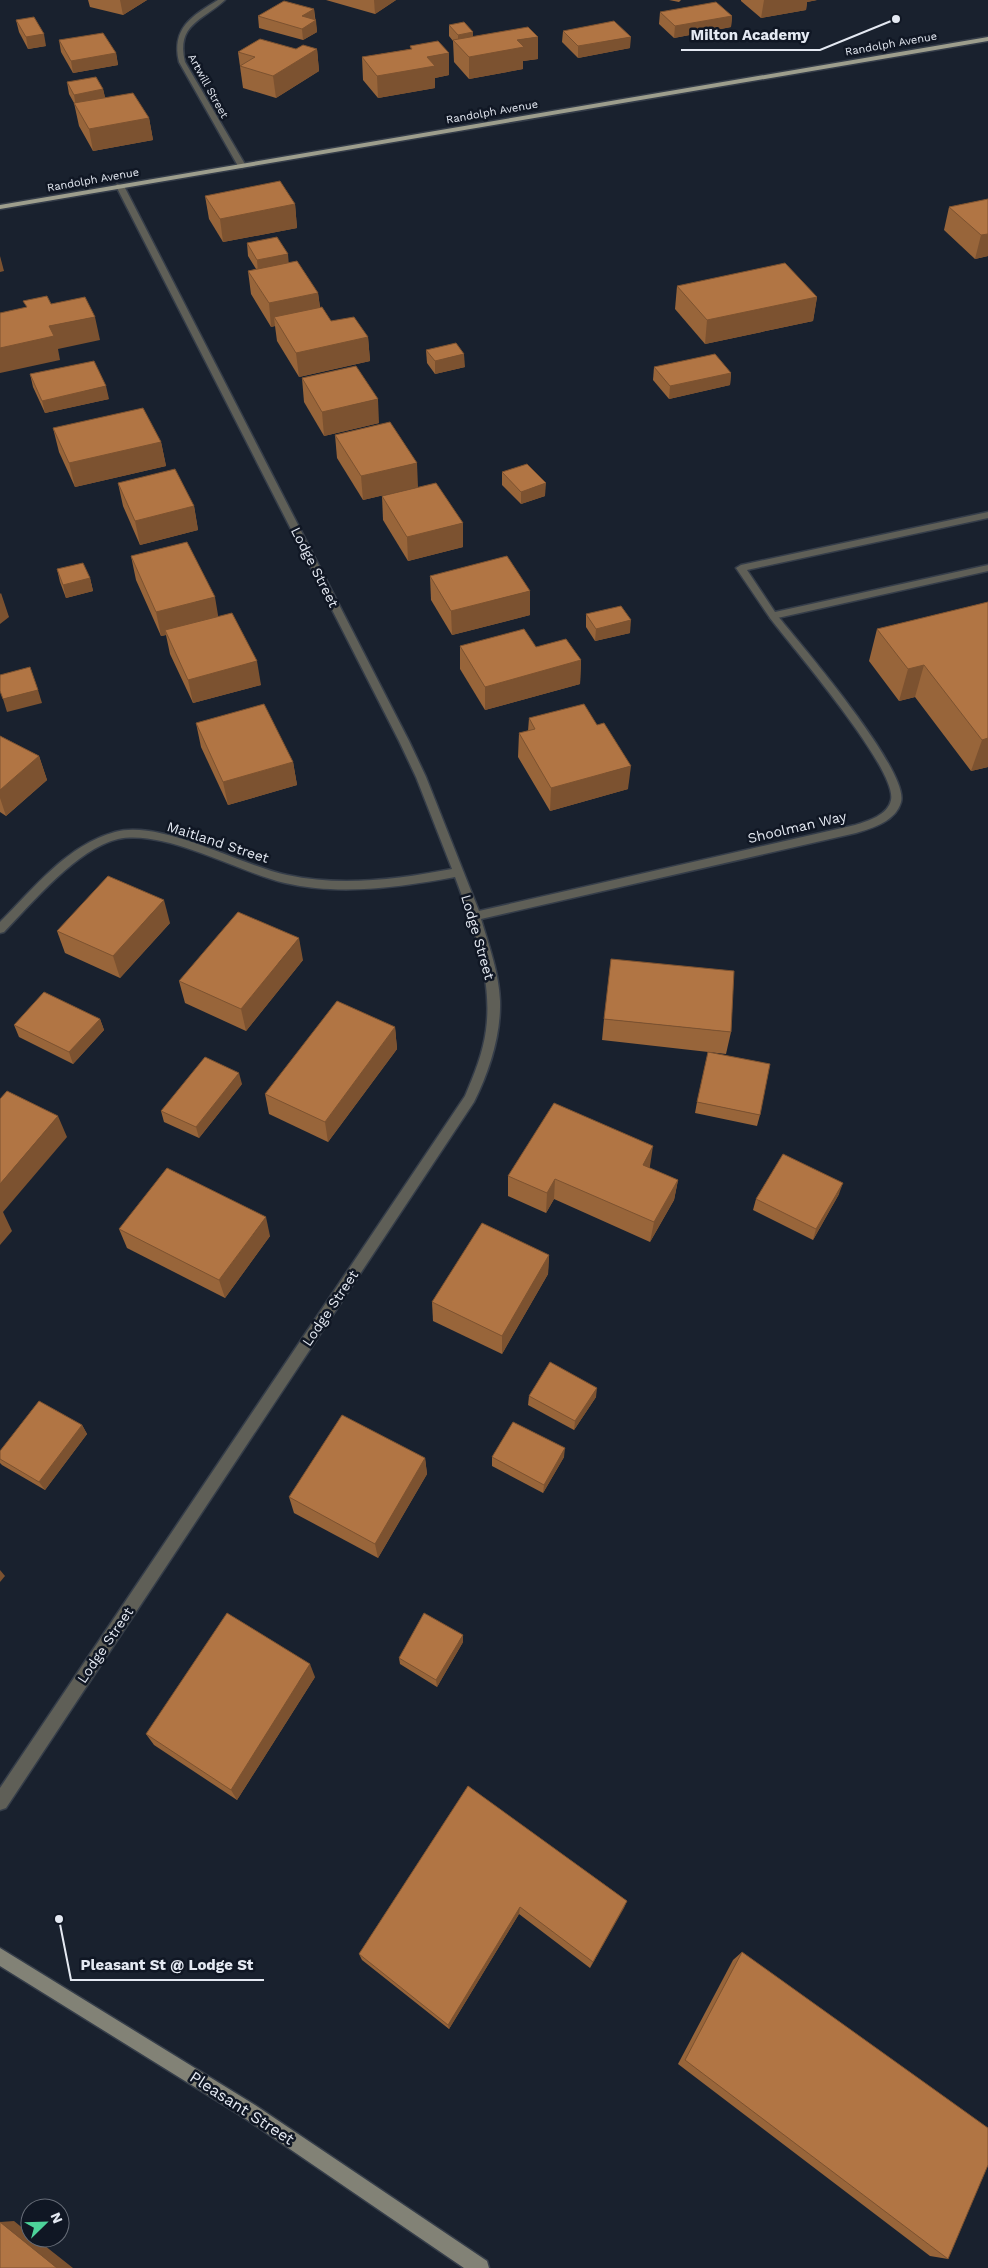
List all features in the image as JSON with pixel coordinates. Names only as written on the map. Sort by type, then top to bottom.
[{"type":"main road","name":"Randolph Avenue","points":[[0,207],[988,39]]},
{"type":"street","name":"Artwill Street","points":[[222,0],[191,22],[183,31],[178,51],[182,62],[242,166]]},
{"type":"street","name":"Lodge Street","points":[[0,1802],[470,1098],[484,1064],[492,1031],[494,1002],[490,971],[475,916],[421,777],[120,186]]},
{"type":"street","name":"Shoolman Way","points":[[475,916],[856,829],[873,824],[887,816],[895,806],[897,795],[885,764],[773,616],[740,568],[988,515]]},
{"type":"street","points":[[773,616],[988,568]]},
{"type":"street","name":"Maitland Street","points":[[0,929],[70,861],[100,841],[133,834],[172,841],[258,872],[288,880],[320,884],[353,886],[385,884],[459,872]]},
{"type":"street","name":"Pleasant Street","points":[[0,1956],[249,2111],[480,2268]]},
{"type":"building","points":[[284,1],[314,9],[302,16],[316,20],[302,29],[258,16]]},
{"type":"building","points":[[716,2],[732,16],[675,26],[660,12]]},
{"type":"building","points":[[34,17],[44,34],[26,37],[16,20]]},
{"type":"building","points":[[614,21],[631,37],[578,46],[563,31]]},
{"type":"building","points":[[464,22],[473,32],[458,35],[449,25]]},
{"type":"building","points":[[528,27],[538,37],[517,40],[524,47],[469,57],[453,40]]},
{"type":"building","points":[[103,33],[116,53],[71,61],[59,40]]},
{"type":"building","points":[[260,39],[296,49],[303,45],[317,49],[273,76],[240,66],[255,57],[238,52]]},
{"type":"building","points":[[438,41],[449,53],[427,57],[435,66],[377,76],[362,57],[412,49],[410,46]]},
{"type":"building","points":[[96,77],[103,89],[74,95],[67,82]]},
{"type":"building","points":[[133,93],[149,118],[89,129],[74,103]]},
{"type":"building","points":[[280,181],[295,204],[220,219],[205,196]]},
{"type":"building","points":[[988,199],[988,234],[981,235],[949,207]]},
{"type":"building","points":[[277,237],[288,254],[257,260],[247,243]]},
{"type":"building","points":[[297,261],[318,293],[269,303],[248,271]]},
{"type":"building","points":[[785,263],[817,297],[707,320],[677,286]]},
{"type":"building","points":[[47,296],[51,304],[85,297],[95,317],[49,326],[54,336],[0,348],[0,313],[27,307],[23,301]]},
{"type":"building","points":[[322,307],[331,321],[354,317],[368,337],[296,353],[274,317]]},
{"type":"building","points":[[456,343],[464,354],[435,361],[426,350]]},
{"type":"building","points":[[715,354],[731,373],[670,386],[654,367]]},
{"type":"building","points":[[94,361],[106,386],[42,401],[30,374]]},
{"type":"building","points":[[356,366],[378,399],[322,412],[302,378]]},
{"type":"building","points":[[143,408],[161,442],[69,463],[53,428]]},
{"type":"building","points":[[390,422],[417,463],[361,476],[335,435]]},
{"type":"building","points":[[527,464],[546,483],[521,492],[502,472]]},
{"type":"building","points":[[175,469],[194,506],[135,521],[118,483]]},
{"type":"building","points":[[436,483],[463,523],[407,537],[382,496]]},
{"type":"building","points":[[187,542],[215,597],[156,612],[131,556]]},
{"type":"building","points":[[507,556],[530,591],[451,611],[430,576]]},
{"type":"building","points":[[83,563],[90,578],[63,585],[57,569]]},
{"type":"building","points":[[988,602],[988,738],[982,740],[924,665],[908,669],[877,629]]},
{"type":"building","points":[[621,606],[631,620],[596,629],[586,614]]},
{"type":"building","points":[[232,613],[257,661],[188,680],[165,630]]},
{"type":"building","points":[[524,629],[536,647],[566,639],[581,660],[485,687],[460,646]]},
{"type":"building","points":[[30,667],[38,690],[3,699],[0,691],[0,675]]},
{"type":"building","points":[[264,704],[293,762],[223,782],[196,723]]},
{"type":"building","points":[[584,704],[597,725],[604,723],[631,766],[551,788],[519,733],[535,729],[529,718]]},
{"type":"building","points":[[0,736],[39,756],[0,790]]},
{"type":"building","points":[[108,876],[164,900],[113,956],[57,931]]},
{"type":"building","points":[[238,912],[299,938],[241,1009],[179,981]]},
{"type":"building","points":[[611,959],[734,971],[731,1032],[604,1019]]},
{"type":"building","points":[[44,992],[100,1019],[69,1052],[14,1025]]},
{"type":"building","points":[[337,1001],[395,1027],[325,1122],[265,1094]]},
{"type":"building","points":[[708,1052],[770,1064],[760,1115],[697,1102]]},
{"type":"building","points":[[205,1057],[239,1073],[196,1127],[161,1111]]},
{"type":"building","points":[[7,1091],[58,1116],[0,1184],[0,1099]]},
{"type":"building","points":[[554,1103],[653,1146],[643,1165],[678,1180],[654,1222],[555,1179],[547,1193],[508,1176]]},
{"type":"building","points":[[783,1154],[843,1183],[816,1229],[756,1199]]},
{"type":"building","points":[[167,1168],[266,1217],[219,1280],[119,1229]]},
{"type":"building","points":[[482,1223],[549,1255],[502,1336],[432,1302]]},
{"type":"building","points":[[550,1362],[597,1388],[575,1421],[529,1396]]},
{"type":"building","points":[[39,1401],[82,1425],[39,1482],[0,1459],[0,1451]]},
{"type":"building","points":[[342,1415],[425,1458],[375,1544],[289,1497]]},
{"type":"building","points":[[513,1422],[565,1448],[544,1485],[492,1457]]},
{"type":"building","points":[[227,1613],[310,1664],[231,1790],[146,1734]]},
{"type":"building","points":[[424,1613],[463,1635],[436,1680],[399,1658]]},
{"type":"building","points":[[468,1786],[627,1901],[593,1962],[520,1907],[448,2025],[359,1954]]},
{"type":"building","points":[[742,1952],[988,2128],[988,2165],[948,2259],[685,2060]]},
{"type":"building","points":[[0,2222],[20,2238],[20,2248],[32,2248],[57,2268],[0,2268]]},
{"type":"place","name":"Milton Academy","points":[[896,19]]},
{"type":"place","name":"Pleasant St @ Lodge St","points":[[59,1919]]}]
